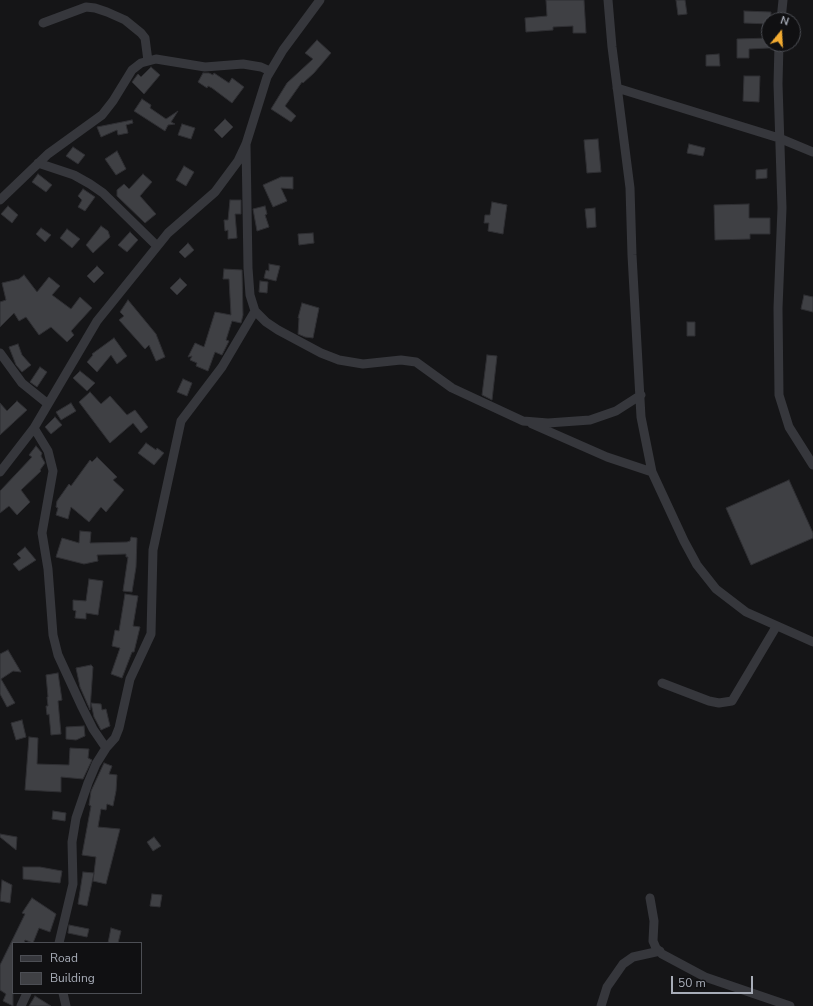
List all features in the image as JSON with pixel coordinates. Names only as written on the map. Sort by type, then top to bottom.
[{"type":"street","points":[[0,472],[34,428],[97,321],[157,246],[180,221],[215,192],[238,161],[246,144],[262,89],[270,71],[283,50],[320,0]]},
{"type":"street","points":[[608,0],[617,88],[630,188],[632,255],[643,433],[652,472],[684,541],[706,578],[729,601],[746,612],[776,627],[813,642]]},
{"type":"street","points":[[782,12],[783,0]]},
{"type":"street","points":[[43,23],[86,7],[107,12],[125,20],[141,33],[147,43],[148,61]]},
{"type":"street","points":[[779,52],[779,138],[782,208],[778,308],[779,395],[789,427],[813,465]]},
{"type":"street","points":[[0,200],[38,163],[102,115],[113,101],[132,70],[141,63],[164,60],[205,67],[251,64],[270,71]]},
{"type":"street","points":[[617,88],[779,138],[813,152]]},
{"type":"street","points":[[246,144],[248,268],[250,295],[255,310],[266,322],[321,353],[339,360],[363,364],[413,361],[452,388],[523,421],[607,456],[652,472]]},
{"type":"street","points":[[38,163],[74,175],[102,192],[157,246]]},
{"type":"street","points":[[59,942],[73,884],[72,842],[76,818],[96,764],[106,748],[115,738],[119,728],[130,679],[151,634],[152,550],[182,421],[222,367],[255,310]]},
{"type":"street","points":[[0,353],[22,383],[48,404]]},
{"type":"street","points":[[523,421],[548,423],[590,420],[616,411],[641,395]]},
{"type":"street","points":[[34,428],[48,451],[53,472],[42,533],[49,574],[52,635],[63,668],[93,729],[106,748]]},
{"type":"street","points":[[662,683],[714,702],[726,703],[732,701],[776,627]]},
{"type":"street","points":[[650,898],[654,921],[653,941],[660,951],[684,967],[705,977],[790,1006]]},
{"type":"street","points":[[601,1006],[607,987],[623,964],[633,957],[660,951]]},
{"type":"street","points":[[20,1006],[26,994]]},
{"type":"street","points":[[63,994],[66,1006]]},
{"type":"building","points":[[546,0],[584,0],[586,33],[573,33],[573,26],[553,27],[553,30],[526,32],[525,18],[547,16]]},
{"type":"building","points":[[676,0],[685,0],[687,14],[678,15]]},
{"type":"building","points":[[744,11],[771,12],[761,12],[761,24],[744,23]]},
{"type":"building","points":[[761,38],[761,48],[749,49],[749,58],[737,58],[737,39]]},
{"type":"building","points":[[317,40],[331,53],[314,73],[303,83],[302,82],[285,106],[296,116],[291,122],[271,109],[287,83],[313,59],[305,53]]},
{"type":"building","points":[[719,54],[720,66],[706,66],[706,55]]},
{"type":"building","points":[[151,67],[160,75],[144,94],[132,82],[138,74],[141,77]]},
{"type":"building","points":[[203,73],[213,75],[214,73],[229,83],[232,78],[244,87],[232,103],[212,88],[208,86],[207,88],[198,82]]},
{"type":"building","points":[[744,76],[760,76],[759,102],[743,101]]},
{"type":"building","points":[[142,99],[151,105],[150,108],[166,119],[178,111],[171,122],[175,124],[168,125],[165,131],[134,111]]},
{"type":"building","points":[[225,119],[233,127],[222,138],[214,130]]},
{"type":"building","points":[[132,120],[133,123],[126,125],[128,133],[118,135],[117,130],[101,137],[97,127]]},
{"type":"building","points":[[182,124],[195,128],[191,139],[178,135]]},
{"type":"building","points":[[598,139],[601,172],[587,173],[584,140]]},
{"type":"building","points":[[689,144],[705,148],[703,156],[687,153]]},
{"type":"building","points":[[73,147],[85,155],[78,164],[66,156]]},
{"type":"building","points":[[117,151],[126,169],[116,175],[105,159]]},
{"type":"building","points":[[184,166],[194,172],[186,186],[176,180]]},
{"type":"building","points":[[767,169],[767,178],[756,179],[756,170]]},
{"type":"building","points":[[38,174],[52,185],[46,192],[32,182]]},
{"type":"building","points":[[143,174],[152,182],[140,196],[156,214],[145,223],[117,196],[117,190],[124,184],[129,189]]},
{"type":"building","points":[[281,177],[293,177],[293,189],[281,188],[287,201],[273,207],[263,185]]},
{"type":"building","points":[[83,189],[95,197],[85,211],[78,207],[82,200],[78,196]]},
{"type":"building","points":[[230,200],[241,200],[241,214],[235,214],[237,238],[228,239],[228,230],[225,231],[224,220],[228,220]]},
{"type":"building","points":[[492,202],[507,205],[503,234],[488,231],[489,223],[484,223],[485,215],[490,215]]},
{"type":"building","points":[[749,204],[749,218],[770,218],[770,234],[750,234],[750,239],[715,240],[714,205]]},
{"type":"building","points":[[8,206],[18,215],[12,223],[1,214]]},
{"type":"building","points":[[265,206],[267,214],[265,215],[269,227],[257,231],[253,209]]},
{"type":"building","points":[[595,208],[596,227],[587,228],[585,209]]},
{"type":"building","points":[[101,226],[108,231],[110,237],[93,253],[86,245]]},
{"type":"building","points":[[41,228],[51,235],[45,242],[36,234]]},
{"type":"building","points":[[67,229],[80,239],[72,248],[60,238]]},
{"type":"building","points":[[130,232],[138,240],[127,252],[118,245]]},
{"type":"building","points":[[313,233],[314,243],[299,245],[298,234]]},
{"type":"building","points":[[188,243],[194,250],[185,258],[179,252]]},
{"type":"building","points":[[269,264],[280,266],[276,281],[264,278],[266,270],[269,271]]},
{"type":"building","points":[[97,266],[104,273],[94,283],[87,276]]},
{"type":"building","points":[[224,269],[242,270],[243,315],[241,323],[232,321],[226,340],[229,341],[222,355],[215,352],[208,371],[196,366],[197,363],[190,360],[192,356],[188,357],[195,343],[204,347],[215,312],[231,315],[229,279],[223,279]]},
{"type":"building","points":[[24,275],[37,292],[49,277],[60,286],[52,295],[71,309],[80,297],[92,308],[71,331],[74,335],[67,342],[51,327],[39,335],[26,317],[19,321],[14,313],[0,327],[0,302],[6,300],[2,283],[19,279]]},
{"type":"building","points":[[180,278],[187,285],[177,295],[170,288]]},
{"type":"building","points":[[260,281],[268,282],[267,293],[259,292]]},
{"type":"building","points":[[804,295],[813,297],[813,312],[801,309]]},
{"type":"building","points":[[128,300],[156,334],[165,357],[156,361],[149,345],[145,349],[119,320],[124,316],[120,312]]},
{"type":"building","points":[[302,303],[319,308],[313,338],[298,334],[298,318]]},
{"type":"building","points":[[687,322],[695,322],[695,336],[687,336]]},
{"type":"building","points":[[114,338],[127,356],[117,364],[111,355],[97,372],[87,362],[93,355],[92,354]]},
{"type":"building","points":[[18,344],[22,355],[31,365],[22,372],[16,365],[9,347]]},
{"type":"building","points":[[487,355],[497,356],[492,400],[482,395]]},
{"type":"building","points":[[40,367],[47,372],[37,387],[30,382]]},
{"type":"building","points":[[80,371],[95,383],[87,391],[73,378]]},
{"type":"building","points":[[183,379],[192,383],[187,396],[177,392]]},
{"type":"building","points":[[90,392],[101,404],[110,396],[127,415],[135,410],[148,427],[141,433],[133,423],[110,443],[79,402]]},
{"type":"building","points":[[17,401],[27,410],[0,435],[0,403],[7,411]]},
{"type":"building","points":[[71,403],[76,411],[61,420],[56,412]]},
{"type":"building","points":[[55,417],[62,425],[51,434],[45,427]]},
{"type":"building","points":[[146,443],[156,450],[157,448],[164,453],[154,465],[138,453]]},
{"type":"building","points":[[36,446],[42,453],[41,456],[45,463],[40,470],[41,471],[21,490],[30,502],[17,515],[9,506],[0,513],[0,491],[32,457],[29,455]]},
{"type":"building","points":[[97,457],[117,477],[113,480],[124,490],[106,512],[101,507],[89,522],[71,507],[68,519],[56,515],[58,508],[56,507],[57,501],[69,484],[71,486],[90,460],[92,462]]},
{"type":"building","points":[[789,480],[813,533],[813,538],[751,565],[726,508]]},
{"type":"building","points":[[80,531],[91,532],[90,543],[127,542],[130,541],[131,537],[137,538],[136,567],[132,592],[123,591],[128,557],[126,557],[126,554],[97,555],[98,561],[84,564],[56,557],[62,538],[79,543]]},
{"type":"building","points":[[25,547],[36,560],[19,571],[13,564],[21,558],[17,554]]},
{"type":"building","points":[[89,579],[103,581],[98,615],[86,613],[86,619],[75,618],[76,611],[73,610],[73,600],[86,601]]},
{"type":"building","points":[[125,594],[138,596],[133,626],[140,627],[134,652],[132,652],[122,678],[111,674],[120,648],[112,646],[115,630],[119,631]]},
{"type":"building","points":[[8,650],[21,672],[13,671],[1,679],[15,703],[7,707],[0,694],[0,654]]},
{"type":"building","points":[[91,665],[93,667],[90,710],[80,687],[76,668]]},
{"type":"building","points":[[58,673],[62,700],[58,701],[61,734],[51,735],[49,714],[47,715],[46,706],[48,706],[48,697],[46,675]]},
{"type":"building","points":[[91,703],[101,704],[102,710],[106,709],[110,726],[101,730],[94,717]]},
{"type":"building","points":[[22,720],[26,737],[16,740],[11,723]]},
{"type":"building","points":[[84,726],[85,736],[76,740],[66,739],[66,727]]},
{"type":"building","points":[[29,737],[38,738],[37,764],[69,765],[70,748],[89,749],[88,758],[92,760],[83,779],[61,777],[61,792],[25,790]]},
{"type":"building","points":[[104,763],[112,766],[109,774],[117,775],[116,791],[113,806],[107,804],[106,810],[101,809],[98,827],[120,829],[106,884],[93,881],[96,857],[82,855],[91,806],[89,805],[91,791]]},
{"type":"building","points":[[53,811],[66,813],[65,821],[52,819]]},
{"type":"building","points":[[0,834],[17,837],[16,850],[0,837]]},
{"type":"building","points":[[154,837],[161,846],[153,851],[147,842]]},
{"type":"building","points":[[23,867],[40,867],[62,871],[60,883],[23,879]]},
{"type":"building","points":[[83,872],[94,873],[87,906],[78,904]]},
{"type":"building","points":[[2,880],[12,885],[10,903],[0,901]]},
{"type":"building","points":[[152,894],[162,895],[160,907],[150,906]]},
{"type":"building","points":[[32,898],[56,914],[50,932],[39,928],[33,942],[25,940],[24,942],[12,942],[13,1006],[3,1001],[6,994],[0,990],[0,965],[25,914],[22,913]]},
{"type":"building","points":[[69,925],[89,929],[87,937],[68,933]]},
{"type":"building","points":[[111,928],[121,931],[118,942],[108,942]]},
{"type":"building","points":[[35,996],[51,1006],[29,1006]]}]
